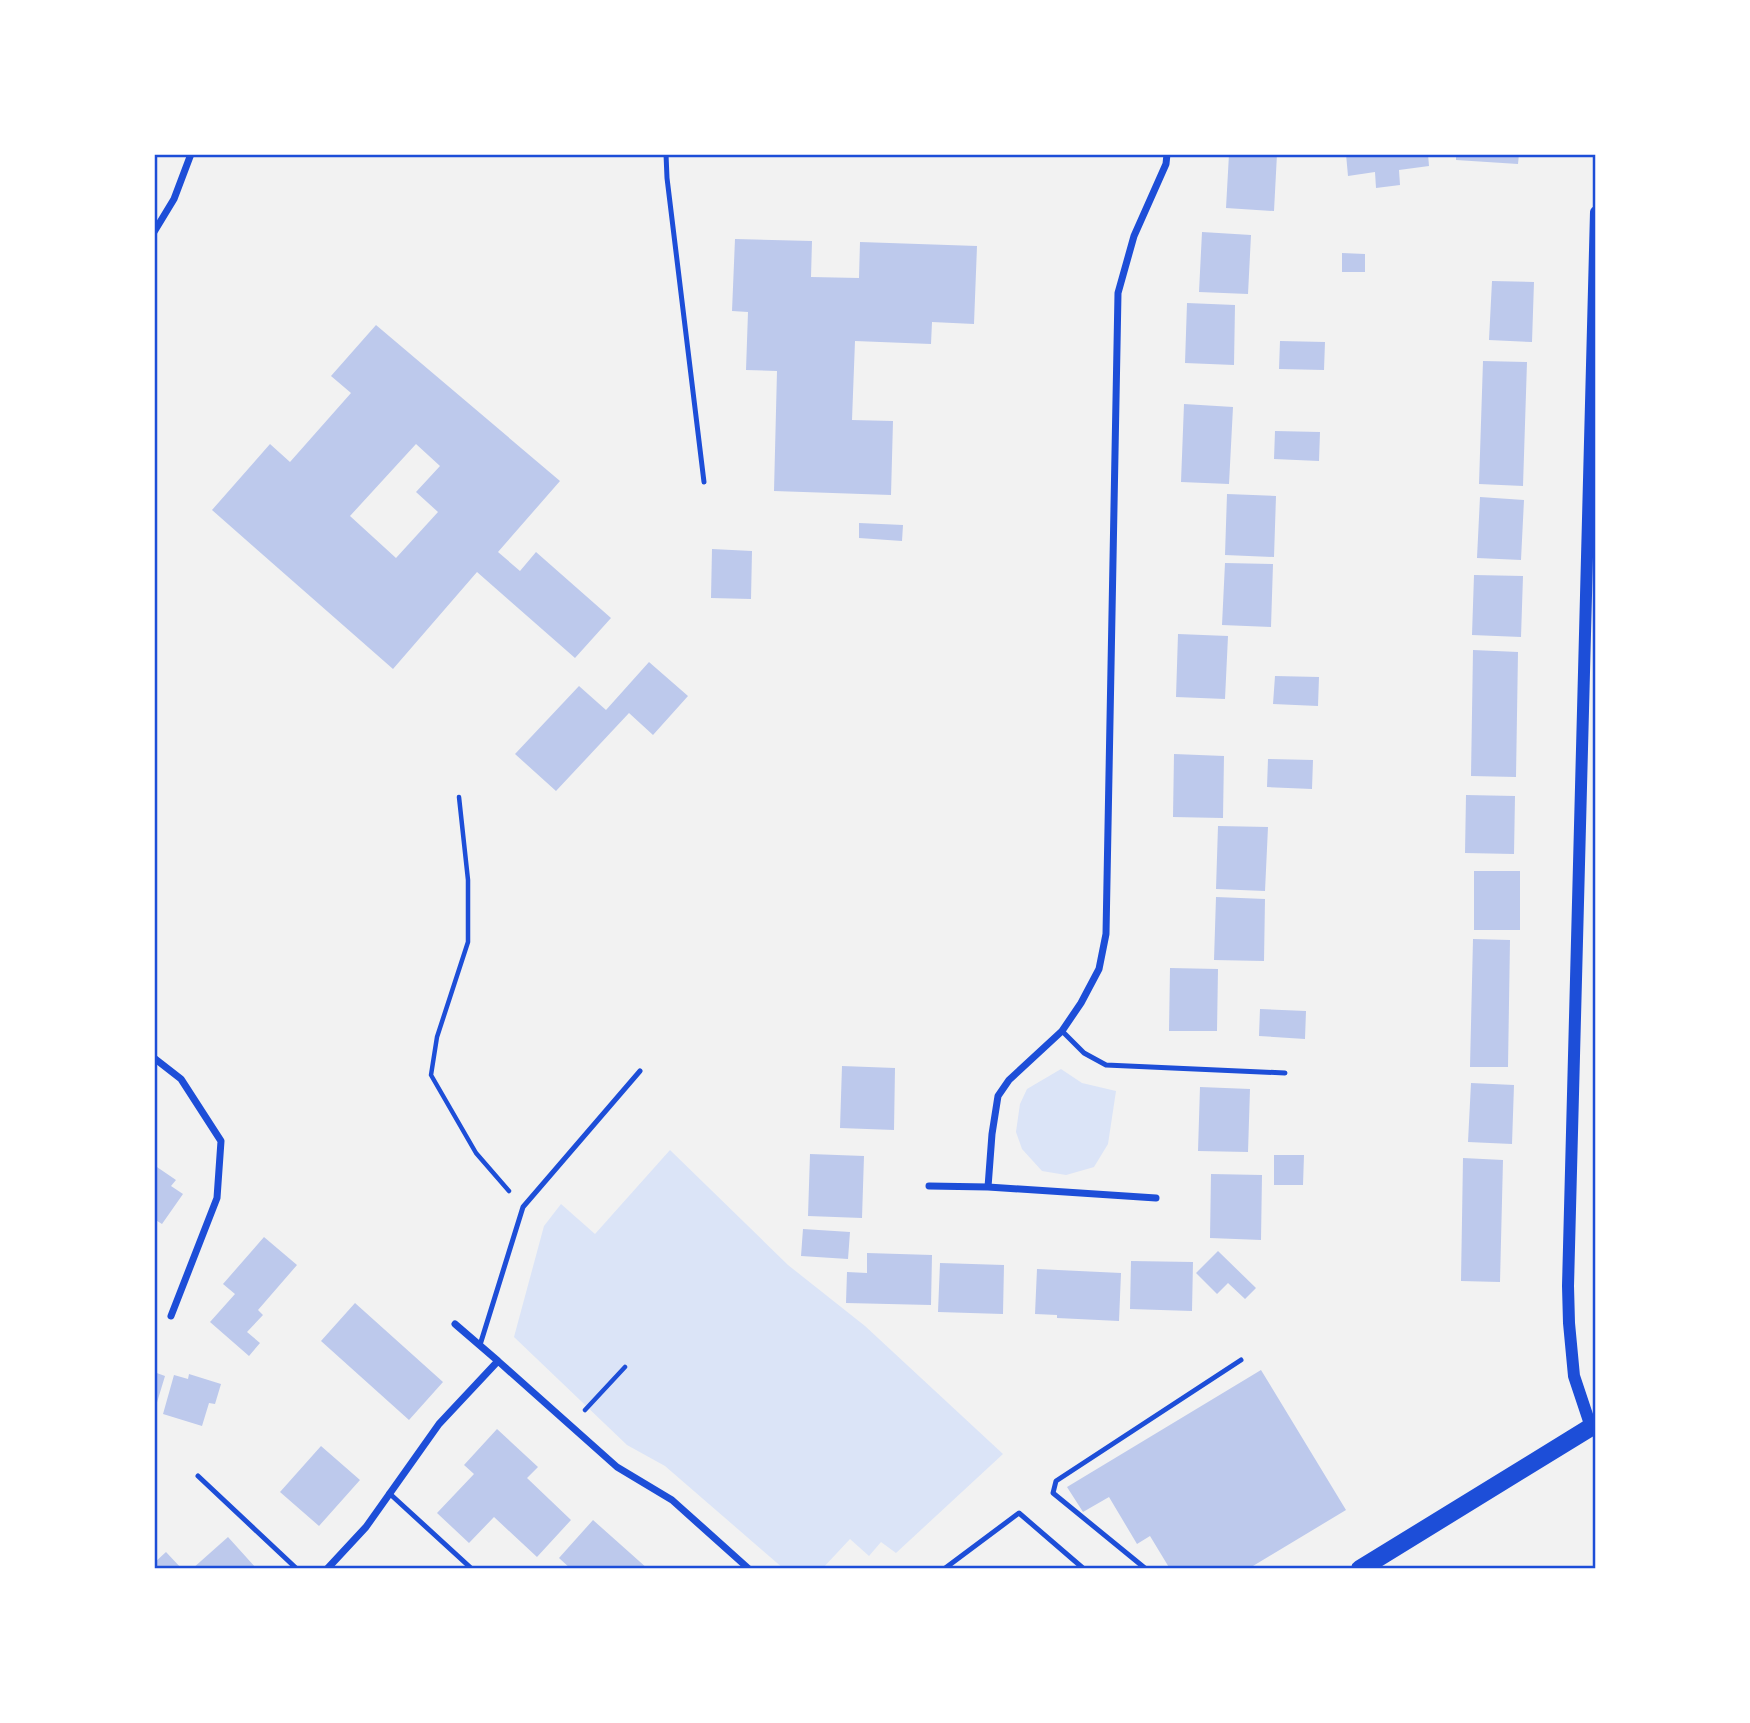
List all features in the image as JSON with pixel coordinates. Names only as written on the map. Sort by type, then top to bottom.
[{"type":"main road","points":[[1360,1569],[1594,1428]]},
{"type":"street","points":[[154,232],[174,199],[191,154]]},
{"type":"street","points":[[988,1187],[998,1096],[1009,1080],[1062,1031],[1082,1003],[1099,970],[1106,934],[1118,293],[1134,236],[1166,164],[1167,154]]},
{"type":"street","points":[[1594,1428],[1574,1376],[1569,1324],[1569,1286],[1596,212]]},
{"type":"street","points":[[154,1058],[181,1079],[221,1141],[217,1198],[171,1316]]},
{"type":"street","points":[[929,1186],[988,1187],[1156,1198]]},
{"type":"street","points":[[455,1324],[617,1467],[672,1500],[749,1569]]},
{"type":"street","points":[[327,1569],[366,1527],[439,1424],[498,1361]]},
{"type":"lane","points":[[666,154],[704,482]]},
{"type":"lane","points":[[1062,1031],[1084,1053],[1106,1065],[1285,1073]]},
{"type":"lane","points":[[480,1345],[523,1207],[640,1071]]},
{"type":"lane","points":[[1146,1569],[1053,1493],[1056,1481],[1241,1360]]},
{"type":"lane","points":[[198,1476],[297,1569]]},
{"type":"lane","points":[[389,1493],[472,1569]]},
{"type":"lane","points":[[944,1569],[1019,1513],[1083,1569]]},
{"type":"path","points":[[459,797],[468,880],[468,942],[438,1037],[431,1075],[476,1153],[523,1207]]},
{"type":"path","points":[[570,1426],[625,1367]]},
{"type":"shaded area","points":[[1061,1069],[1082,1083],[1116,1091],[1108,1144],[1094,1167],[1066,1175],[1042,1171],[1022,1149],[1016,1132],[1020,1104],[1027,1089]]},
{"type":"shaded area","points":[[670,1150],[788,1265],[865,1326],[1003,1454],[896,1553],[881,1542],[869,1556],[850,1539],[822,1569],[784,1569],[665,1466],[627,1445],[514,1337],[544,1226],[561,1204],[595,1234]]},
{"type":"building","points":[[1229,154],[1277,154],[1274,211],[1226,208]]},
{"type":"building","points":[[1346,154],[1428,154],[1429,166],[1399,170],[1400,185],[1376,188],[1375,172],[1348,176]]},
{"type":"building","points":[[1456,154],[1519,154],[1518,164],[1456,160]]},
{"type":"building","points":[[1202,232],[1251,235],[1248,294],[1199,292]]},
{"type":"building","points":[[735,239],[812,241],[811,277],[859,278],[860,242],[977,246],[974,324],[932,322],[931,344],[855,341],[852,420],[893,421],[891,495],[774,491],[777,371],[746,370],[748,312],[732,311]]},
{"type":"building","points":[[1342,253],[1365,254],[1365,272],[1342,272]]},
{"type":"building","points":[[1492,281],[1534,282],[1532,342],[1489,340]]},
{"type":"building","points":[[1187,303],[1235,305],[1234,365],[1185,363]]},
{"type":"building","points":[[376,325],[560,481],[498,552],[520,571],[536,552],[611,618],[575,658],[477,572],[393,669],[212,510],[270,444],[290,462],[351,393],[331,376]],"holes":[[[416,444],[440,466],[416,492],[438,512],[396,558],[350,516]]]},
{"type":"building","points":[[1280,341],[1325,342],[1324,370],[1279,369]]},
{"type":"building","points":[[1483,361],[1527,362],[1523,486],[1479,484]]},
{"type":"building","points":[[1184,404],[1233,407],[1229,484],[1181,482]]},
{"type":"building","points":[[1275,431],[1320,432],[1319,461],[1274,459]]},
{"type":"building","points":[[1227,494],[1276,496],[1274,557],[1225,555]]},
{"type":"building","points":[[1480,497],[1524,500],[1521,560],[1477,558]]},
{"type":"building","points":[[859,523],[903,525],[902,541],[859,538]]},
{"type":"building","points":[[712,549],[752,551],[751,599],[711,598]]},
{"type":"building","points":[[1225,563],[1273,564],[1271,627],[1222,625]]},
{"type":"building","points":[[1474,575],[1523,576],[1521,637],[1472,635]]},
{"type":"building","points":[[1178,634],[1228,636],[1225,699],[1176,697]]},
{"type":"building","points":[[1473,650],[1518,652],[1516,777],[1471,776]]},
{"type":"building","points":[[649,662],[688,696],[653,735],[629,713],[556,791],[515,754],[579,686],[606,710]]},
{"type":"building","points":[[1275,676],[1319,677],[1318,706],[1273,704]]},
{"type":"building","points":[[1174,754],[1224,756],[1223,818],[1173,817]]},
{"type":"building","points":[[1268,759],[1313,760],[1312,789],[1267,787]]},
{"type":"building","points":[[1466,795],[1515,796],[1514,854],[1465,853]]},
{"type":"building","points":[[1218,826],[1268,827],[1265,891],[1216,889]]},
{"type":"building","points":[[1474,871],[1520,871],[1520,930],[1474,930]]},
{"type":"building","points":[[1216,897],[1265,899],[1264,961],[1214,960]]},
{"type":"building","points":[[1473,939],[1510,940],[1508,1067],[1470,1067]]},
{"type":"building","points":[[1170,968],[1218,969],[1217,1031],[1169,1031]]},
{"type":"building","points":[[1260,1009],[1306,1011],[1305,1039],[1259,1036]]},
{"type":"building","points":[[842,1066],[895,1068],[894,1130],[840,1128]]},
{"type":"building","points":[[1471,1083],[1514,1085],[1512,1144],[1468,1142]]},
{"type":"building","points":[[1200,1087],[1250,1089],[1248,1152],[1198,1151]]},
{"type":"building","points":[[810,1154],[864,1156],[862,1218],[808,1216]]},
{"type":"building","points":[[1274,1155],[1304,1155],[1303,1185],[1274,1185]]},
{"type":"building","points":[[1463,1158],[1503,1160],[1500,1282],[1461,1281]]},
{"type":"building","points":[[154,1165],[176,1180],[171,1186],[183,1194],[162,1224],[154,1219]]},
{"type":"building","points":[[1211,1174],[1262,1175],[1261,1240],[1210,1238]]},
{"type":"building","points":[[803,1229],[850,1232],[848,1259],[801,1256]]},
{"type":"building","points":[[264,1237],[297,1265],[258,1310],[263,1315],[247,1332],[260,1343],[249,1356],[210,1322],[235,1294],[223,1284]]},
{"type":"building","points":[[1218,1251],[1256,1288],[1245,1299],[1228,1283],[1217,1294],[1196,1273]]},
{"type":"building","points":[[867,1253],[932,1255],[931,1305],[846,1303],[847,1272],[867,1273]]},
{"type":"building","points":[[1131,1261],[1193,1262],[1192,1311],[1130,1309]]},
{"type":"building","points":[[940,1263],[1004,1265],[1003,1314],[938,1312]]},
{"type":"building","points":[[1037,1269],[1121,1273],[1119,1321],[1057,1318],[1057,1315],[1035,1314]]},
{"type":"building","points":[[355,1303],[443,1382],[409,1420],[321,1341]]},
{"type":"building","points":[[1261,1370],[1346,1510],[1248,1569],[1170,1569],[1150,1536],[1137,1544],[1109,1497],[1083,1512],[1067,1487]]},
{"type":"building","points":[[154,1372],[165,1376],[155,1409],[154,1409]]},
{"type":"building","points":[[189,1374],[221,1384],[215,1404],[209,1403],[202,1426],[163,1414],[174,1375],[188,1379]]},
{"type":"building","points":[[497,1429],[538,1467],[527,1478],[571,1520],[537,1557],[494,1517],[469,1543],[437,1513],[474,1474],[464,1465]]},
{"type":"building","points":[[321,1446],[360,1480],[319,1526],[280,1492]]},
{"type":"building","points":[[593,1520],[648,1569],[571,1569],[559,1558]]},
{"type":"building","points":[[228,1537],[257,1569],[192,1569]]},
{"type":"building","points":[[166,1552],[182,1569],[154,1569],[154,1563]]}]
